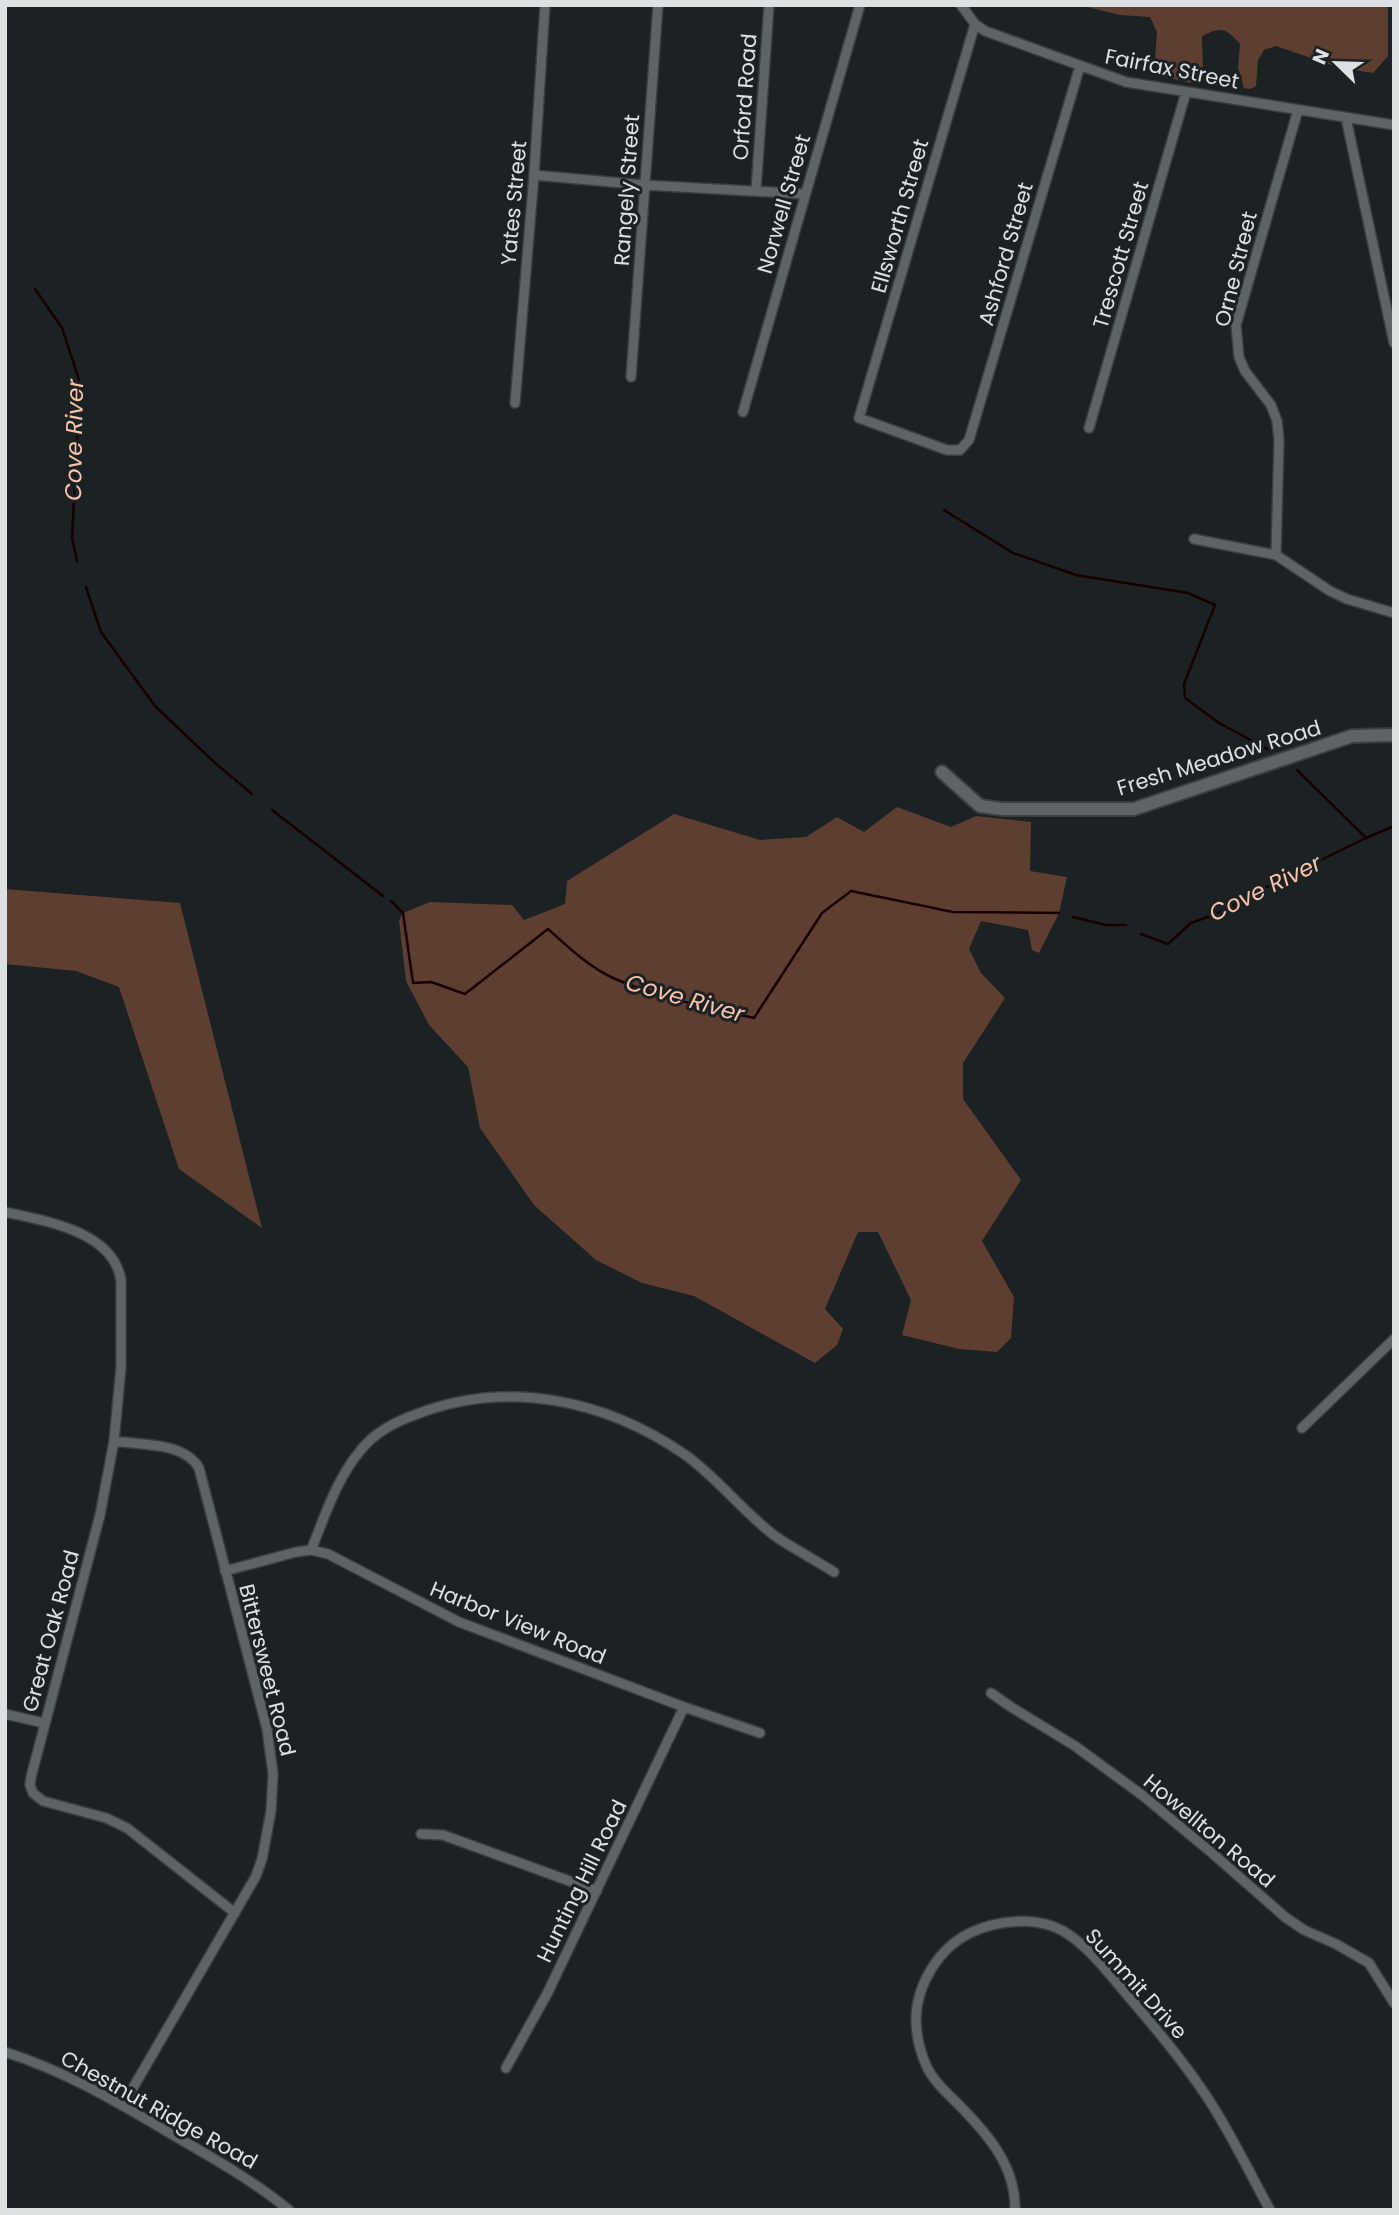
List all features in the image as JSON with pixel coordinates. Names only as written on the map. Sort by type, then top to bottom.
[{"type":"street","name":"Yates Street","points":[[515,403],[545,5]]},
{"type":"street","name":"Rangely Street","points":[[631,377],[658,5]]},
{"type":"street","name":"Orford Road","points":[[756,190],[769,5]]},
{"type":"street","name":"Norwell Street","points":[[743,412],[860,5]]},
{"type":"street","name":"Fairfax Street","points":[[961,5],[975,24],[985,31],[1126,82],[1394,125]]},
{"type":"street","name":"Ellsworth Street","points":[[960,450],[947,450],[859,418],[975,24]]},
{"type":"street","name":"Ashford Street","points":[[960,450],[969,440],[1080,65]]},
{"type":"street","name":"Trescott Street","points":[[1089,428],[1186,92]]},
{"type":"street","name":"Orne Street","points":[[1276,555],[1279,440],[1277,421],[1271,405],[1245,371],[1239,357],[1236,325],[1298,110]]},
{"type":"street","points":[[1346,118],[1394,343]]},
{"type":"street","points":[[534,175],[644,185],[805,194]]},
{"type":"street","points":[[1194,539],[1276,555],[1330,591],[1394,612]]},
{"type":"street","name":"Fresh Meadow Road","points":[[942,772],[980,806],[1133,809],[1352,736],[1394,734]]},
{"type":"street","name":"Great Oak Road","points":[[5,1212],[61,1226],[101,1246],[115,1260],[121,1280],[121,1367],[114,1441],[100,1515],[44,1723],[30,1781],[31,1789],[36,1796],[47,1802],[106,1818],[127,1828],[235,1913]]},
{"type":"street","points":[[1302,1428],[1394,1339]]},
{"type":"street","points":[[225,1571],[311,1550],[340,1479],[361,1449],[390,1424],[432,1408],[475,1398],[536,1397],[591,1408],[621,1419],[685,1455],[775,1535],[834,1572]]},
{"type":"street","name":"Bittersweet Road","points":[[114,1441],[169,1449],[185,1454],[195,1462],[202,1477],[267,1728],[273,1774],[271,1811],[256,1876],[123,2105]]},
{"type":"street","name":"Harbor View Road","points":[[311,1550],[328,1554],[459,1622],[760,1733]]},
{"type":"street","name":"Howellton Road","points":[[991,1693],[1075,1746],[1142,1795],[1285,1917],[1304,1930],[1369,1963],[1394,2003]]},
{"type":"street","name":"Hunting Hill Road","points":[[506,2068],[548,1992],[684,1707]]},
{"type":"street","points":[[5,1714],[44,1723]]},
{"type":"street","points":[[421,1834],[443,1835],[597,1891]]},
{"type":"street","name":"Summit Drive","points":[[1015,2210],[1011,2177],[1001,2153],[926,2066],[916,2021],[925,1979],[947,1950],[962,1937],[976,1930],[1020,1921],[1041,1923],[1062,1931],[1086,1949],[1167,2040],[1207,2096],[1270,2210]]},
{"type":"street","name":"Chestnut Ridge Road","points":[[5,2052],[60,2072],[123,2105],[229,2167],[289,2210]]},
{"type":"shaded area","points":[[1079,5],[1388,5],[1388,56],[1373,73],[1340,68],[1276,46],[1264,50],[1258,60],[1256,86],[1250,89],[1244,88],[1238,68],[1240,44],[1227,32],[1219,30],[1202,36],[1203,72],[1198,80],[1190,83],[1161,76],[1155,60],[1157,32],[1150,17],[1120,15]]},
{"type":"shaded area","points":[[897,807],[951,827],[976,816],[1031,822],[1030,871],[1067,877],[1059,913],[1039,953],[1032,950],[1028,930],[981,921],[969,949],[981,973],[1005,998],[963,1063],[963,1099],[1021,1180],[982,1241],[1014,1297],[1011,1338],[997,1352],[959,1349],[902,1335],[911,1300],[878,1232],[858,1232],[825,1309],[843,1329],[837,1345],[815,1363],[694,1296],[642,1283],[596,1260],[534,1205],[480,1128],[468,1067],[429,1025],[406,981],[399,920],[403,913],[430,902],[512,905],[524,920],[565,904],[567,881],[674,814],[760,840],[806,837],[837,817],[864,832]]},
{"type":"shaded area","points":[[5,889],[180,903],[262,1228],[179,1169],[119,987],[76,971],[5,964]]},
{"type":"waterway","name":"Cove River","points":[[35,289],[62,328],[80,383],[72,538],[77,561]]},
{"type":"waterway","points":[[944,510],[1013,553],[1076,575],[1188,593],[1215,605],[1184,684],[1185,698],[1219,723],[1271,751]]},
{"type":"waterway","name":"Cove River","points":[[86,587],[101,632],[155,706],[252,794]]},
{"type":"waterway","points":[[1297,770],[1365,837]]},
{"type":"waterway","name":"Cove River","points":[[272,810],[383,896]]},
{"type":"waterway","name":"Cove River","points":[[1141,934],[1168,944],[1191,923],[1221,912],[1286,877],[1394,826]]},
{"type":"waterway","name":"Cove River","points":[[391,901],[403,913],[413,983],[431,982],[465,994],[548,929],[571,950],[613,978],[665,997],[754,1018],[822,913],[851,891],[953,912],[1059,913]]},
{"type":"waterway","name":"Cove River","points":[[1073,917],[1106,925],[1126,925]]}]
